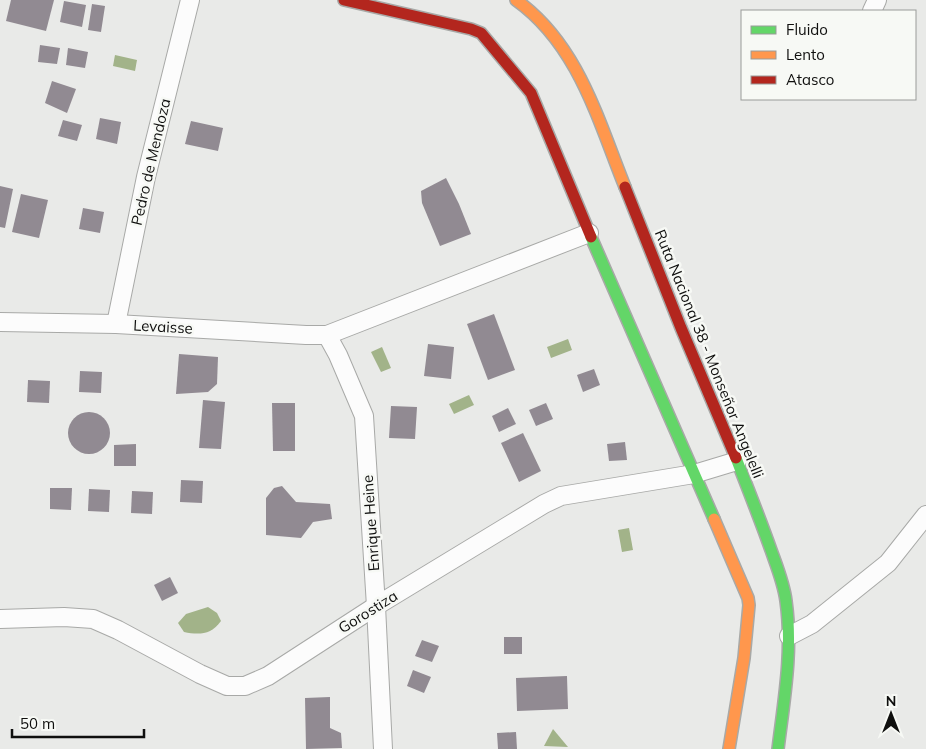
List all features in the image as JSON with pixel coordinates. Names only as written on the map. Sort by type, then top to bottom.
[{"type":"street","name":"Pedro de Mendoza","points":[[116,324],[146,177],[190,0]]},
{"type":"street","points":[[344,0],[481,33],[531,93],[589,233],[748,598],[744,658],[729,749]]},
{"type":"street","name":"Ruta Nacional 38 - Monseñor Angelelli","points":[[516,0],[542,20],[556,36],[572,58],[584,83],[674,310],[756,507],[786,600],[789,636],[787,678],[778,749]]},
{"type":"street","points":[[327,335],[589,233]]},
{"type":"street","name":"Levaisse","points":[[0,322],[116,324],[327,335]]},
{"type":"street","name":"Enrique Heine","points":[[327,335],[338,355],[364,416],[376,606],[382,749]]},
{"type":"street","name":"Gorostiza","points":[[0,619],[64,617],[93,619],[227,686],[245,686],[268,676],[376,606],[544,504],[561,496],[694,474],[737,461]]},
{"type":"street","points":[[789,636],[812,624],[888,563],[926,515]]},
{"type":"shaded area","points":[[115,55],[137,60],[135,71],[113,66]]},
{"type":"shaded area","points":[[568,339],[572,350],[551,358],[547,347]]},
{"type":"shaded area","points":[[382,347],[391,368],[381,372],[371,352]]},
{"type":"shaded area","points":[[469,395],[474,405],[454,414],[449,404]]},
{"type":"shaded area","points":[[629,528],[633,550],[622,552],[618,530]]},
{"type":"shaded area","points":[[208,607],[217,613],[221,621],[217,626],[204,633],[184,632],[178,623],[186,614]]},
{"type":"shaded area","points":[[553,729],[568,747],[544,746]]},
{"type":"building","points":[[11,0],[54,0],[46,31],[6,21]]},
{"type":"building","points":[[64,1],[86,5],[82,27],[60,22]]},
{"type":"building","points":[[92,4],[105,6],[101,32],[88,30]]},
{"type":"building","points":[[40,45],[60,48],[57,64],[38,62]]},
{"type":"building","points":[[68,48],[88,52],[85,68],[66,65]]},
{"type":"building","points":[[52,81],[76,89],[67,113],[45,103]]},
{"type":"building","points":[[100,118],[121,122],[117,144],[96,139]]},
{"type":"building","points":[[63,120],[82,125],[77,141],[58,136]]},
{"type":"building","points":[[191,121],[223,128],[218,151],[185,144]]},
{"type":"building","points":[[446,178],[471,234],[440,246],[422,203],[421,191]]},
{"type":"building","points":[[0,186],[13,189],[5,228],[0,227]]},
{"type":"building","points":[[21,194],[48,200],[39,238],[12,232]]},
{"type":"building","points":[[83,208],[104,212],[100,233],[79,229]]},
{"type":"building","points":[[494,314],[515,370],[488,380],[467,324]]},
{"type":"building","points":[[428,344],[454,347],[451,379],[424,376]]},
{"type":"building","points":[[179,354],[218,357],[217,384],[208,392],[176,394]]},
{"type":"building","points":[[594,369],[600,385],[583,392],[577,375]]},
{"type":"building","points":[[80,371],[102,372],[101,393],[79,392]]},
{"type":"building","points":[[28,380],[50,381],[49,403],[27,402]]},
{"type":"building","points":[[203,400],[225,402],[221,449],[199,448]]},
{"type":"building","points":[[272,403],[295,403],[295,451],[273,451]]},
{"type":"building","points":[[546,403],[553,419],[536,426],[529,410]]},
{"type":"building","points":[[391,406],[417,407],[415,439],[389,438]]},
{"type":"building","points":[[508,408],[516,424],[499,432],[492,416]]},
{"type":"building","points":[[85,412],[93,412],[104,418],[110,433],[104,448],[93,454],[85,454],[74,448],[68,437],[68,429],[74,418]]},
{"type":"building","points":[[523,433],[541,471],[519,482],[501,443]]},
{"type":"building","points":[[625,442],[627,460],[609,461],[607,444]]},
{"type":"building","points":[[136,444],[136,466],[114,466],[114,445]]},
{"type":"building","points":[[181,480],[203,481],[202,503],[180,502]]},
{"type":"building","points":[[282,486],[296,502],[330,504],[332,519],[313,522],[301,538],[266,535],[266,498],[274,488]]},
{"type":"building","points":[[50,488],[72,488],[71,510],[50,509]]},
{"type":"building","points":[[89,489],[110,490],[109,512],[88,511]]},
{"type":"building","points":[[132,491],[153,492],[152,514],[131,513]]},
{"type":"building","points":[[170,577],[178,593],[162,601],[154,585]]},
{"type":"building","points":[[504,637],[522,637],[522,654],[504,654]]},
{"type":"building","points":[[422,640],[439,646],[432,662],[415,656]]},
{"type":"building","points":[[413,670],[431,677],[424,693],[407,686]]},
{"type":"building","points":[[567,676],[568,709],[517,711],[516,678]]},
{"type":"building","points":[[330,697],[330,728],[341,733],[342,748],[306,749],[305,698]]},
{"type":"building","points":[[516,732],[517,749],[498,749],[497,733]]},
{"type":"traffic: fast","points":[[591,237],[714,519]]},
{"type":"traffic: fast","points":[[736,458],[778,569],[786,601],[789,638],[788,657],[778,749]]},
{"type":"traffic: slow","points":[[516,0],[537,18],[555,38],[571,61],[595,110],[625,187]]},
{"type":"traffic: slow","points":[[714,519],[748,598],[749,605],[744,658],[729,749]]},
{"type":"traffic: jam","points":[[344,0],[471,29],[481,33],[531,93],[591,237]]},
{"type":"traffic: jam","points":[[625,187],[681,328],[736,458]]}]
